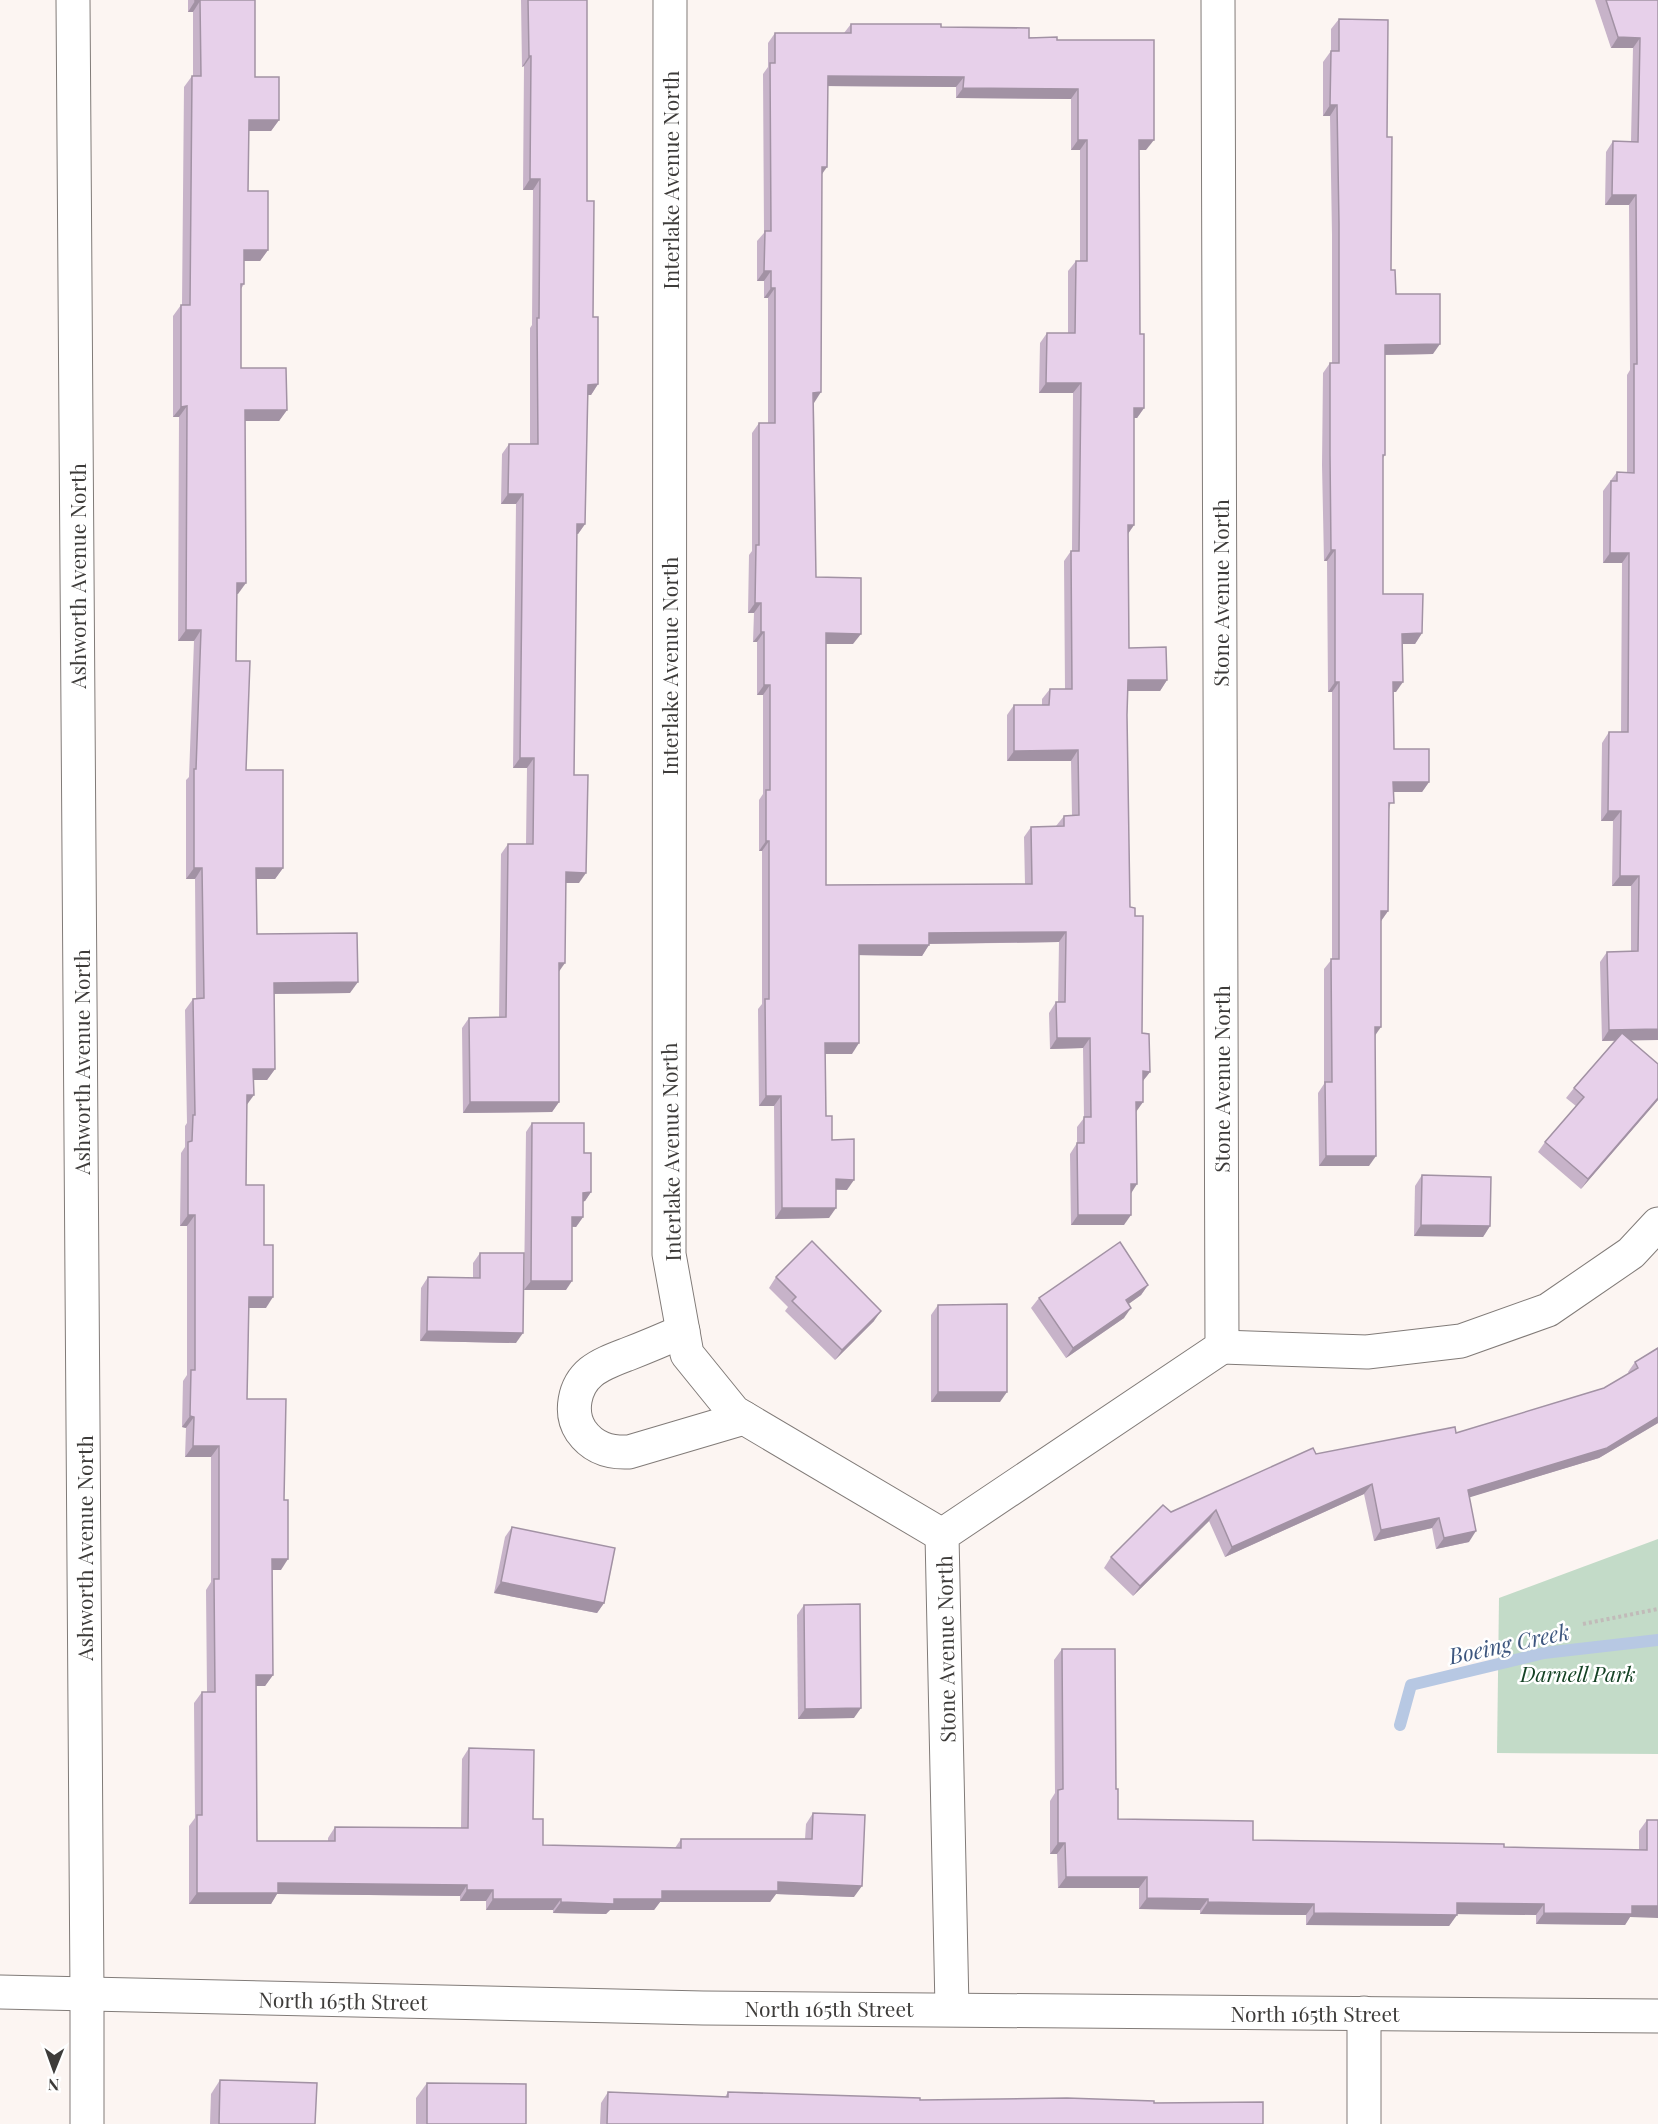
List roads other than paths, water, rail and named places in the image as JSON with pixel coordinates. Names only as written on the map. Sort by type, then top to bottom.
[{"type":"street","name":"Ashworth Avenue North","points":[[73,0],[87,2124]]},
{"type":"street","name":"Interlake Avenue North","points":[[670,0],[669,1254],[687,1354],[734,1412],[942,1535]]},
{"type":"street","name":"Stone Avenue North","points":[[952,2008],[942,1535],[1222,1347],[1218,0]]},
{"type":"street","points":[[1222,1347],[1367,1352],[1461,1341],[1548,1310],[1631,1253],[1658,1224]]},
{"type":"street","points":[[683,1331],[603,1365],[590,1373],[580,1385],[575,1399],[575,1414],[579,1428],[588,1440],[614,1453],[629,1452],[744,1418]]},
{"type":"street","name":"North 165th Street","points":[[0,1992],[703,2008],[952,2008],[1166,2013],[1658,2016]]},
{"type":"street","points":[[1364,2013],[1364,2124]]},
{"type":"waterway","name":"Boeing Creek","points":[[1400,1725],[1411,1685],[1544,1653],[1658,1640]]},
{"type":"park label","name":"Darnell Park","points":[[1578,1673]]}]
